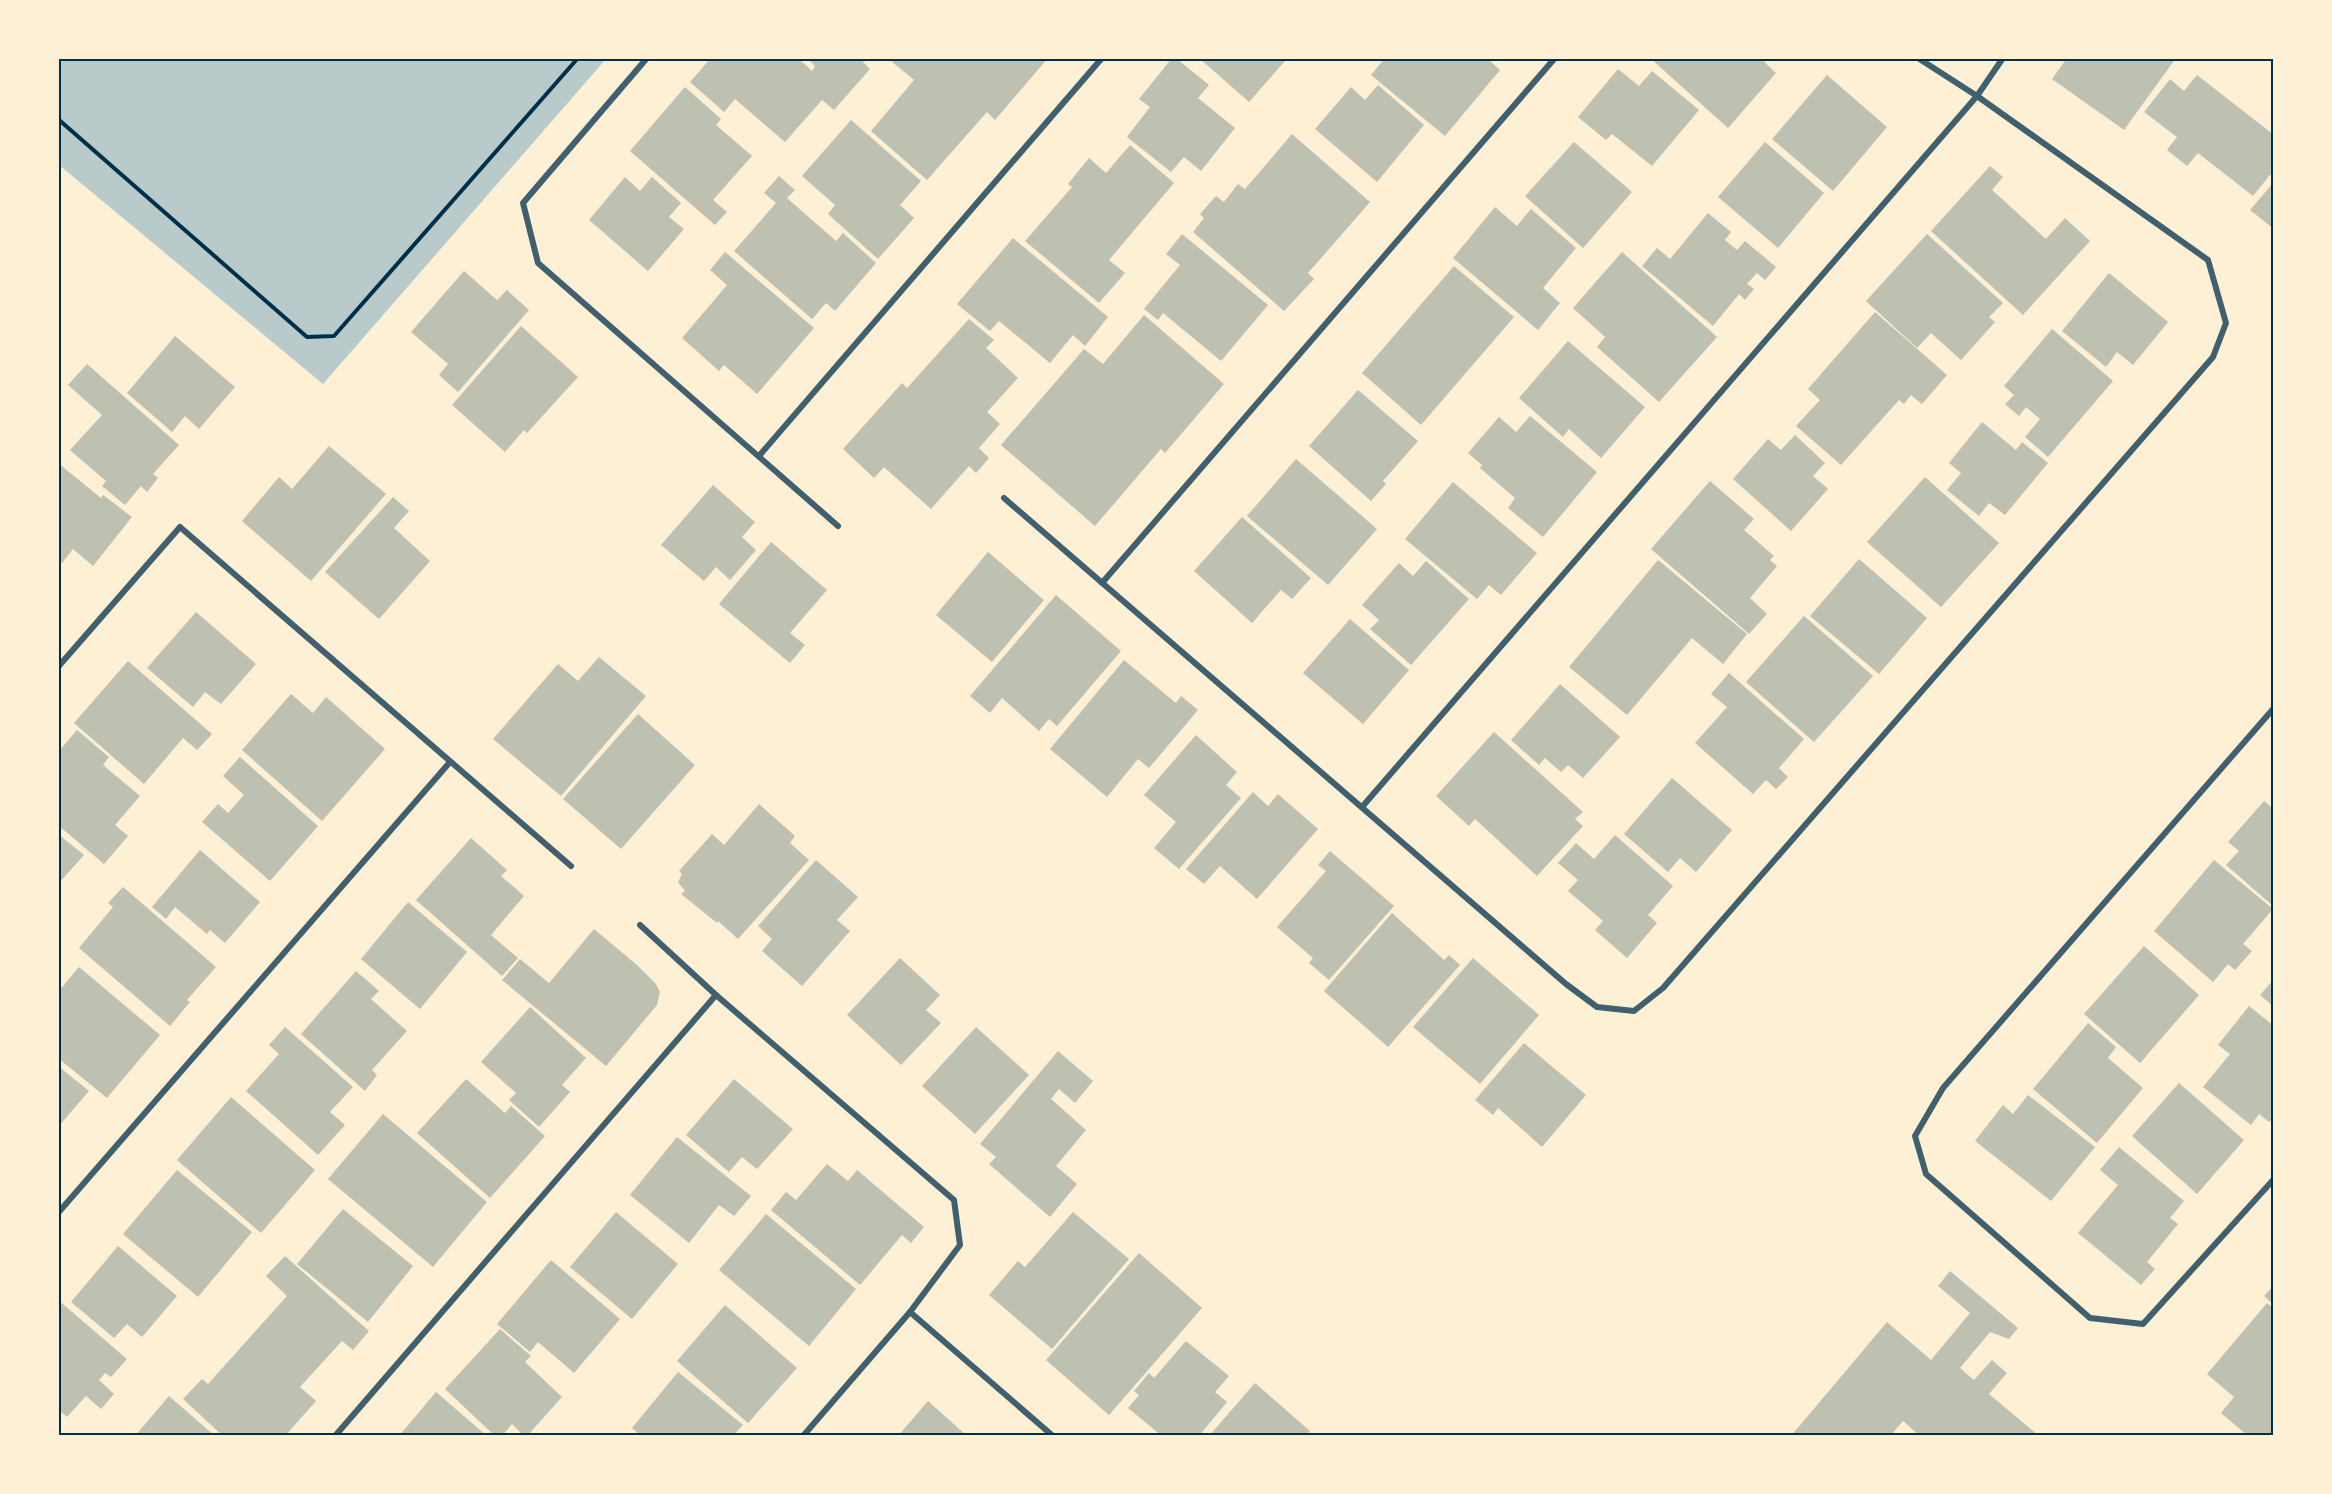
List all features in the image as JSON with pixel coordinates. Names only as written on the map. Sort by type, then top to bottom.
[{"type":"street","points":[[647,58],[523,203],[538,263],[838,526]]},
{"type":"street","points":[[759,456],[1102,58]]},
{"type":"street","points":[[1102,583],[1555,58]]},
{"type":"street","points":[[1004,498],[1566,984],[1597,1007],[1634,1011],[1663,988],[2213,357],[2226,323],[2208,260],[1977,96],[1918,58]]},
{"type":"street","points":[[1362,807],[1977,96],[2002,58]]},
{"type":"street","points":[[58,667],[180,527],[571,866]]},
{"type":"street","points":[[2274,708],[1943,1088],[1915,1136],[1926,1174],[2090,1318],[2143,1324],[2274,1179]]},
{"type":"street","points":[[58,1212],[450,762]]},
{"type":"street","points":[[640,925],[716,994],[954,1200],[960,1245],[910,1312],[803,1436]]},
{"type":"street","points":[[335,1436],[716,994]]},
{"type":"street","points":[[910,1312],[1053,1436]]},
{"type":"path","points":[[58,119],[306,337],[334,336],[578,58]]},
{"type":"shaded area","points":[[58,59],[606,59],[323,384],[59,165]]},
{"type":"building","points":[[711,58],[798,58],[812,71],[815,66],[807,58],[866,58],[863,62],[870,69],[834,110],[822,100],[785,142],[735,99],[724,112],[690,82]]},
{"type":"building","points":[[895,58],[919,58],[922,61],[925,58],[1048,58],[995,120],[987,112],[927,180],[871,131],[914,80],[892,62]]},
{"type":"building","points":[[1172,58],[1176,58],[1209,85],[1198,98],[1235,128],[1201,171],[1184,157],[1171,172],[1127,137],[1150,107],[1139,99]]},
{"type":"building","points":[[1199,58],[1282,58],[1285,61],[1249,102]]},
{"type":"building","points":[[1385,58],[1487,58],[1500,70],[1445,136],[1371,75]]},
{"type":"building","points":[[1650,58],[1760,58],[1776,73],[1728,128]]},
{"type":"building","points":[[2067,58],[2176,58],[2124,130],[2052,79]]},
{"type":"building","points":[[1618,69],[1639,86],[1652,71],[1699,110],[1652,166],[1612,134],[1606,140],[1578,117]]},
{"type":"building","points":[[1827,75],[1887,127],[1833,191],[1772,139]]},
{"type":"building","points":[[2197,75],[2274,135],[2274,170],[2253,196],[2198,153],[2187,166],[2167,150],[2177,137],[2144,112],[2170,79],[2184,91]]},
{"type":"building","points":[[1378,85],[1424,125],[1377,182],[1315,129],[1351,87],[1365,100]]},
{"type":"building","points":[[685,87],[721,119],[716,125],[752,156],[713,200],[727,212],[715,225],[630,151]]},
{"type":"building","points":[[851,120],[921,181],[900,205],[914,218],[878,259],[828,214],[835,205],[802,176]]},
{"type":"building","points":[[1292,134],[1370,202],[1308,273],[1314,279],[1284,311],[1193,232],[1204,218],[1200,214],[1216,196],[1224,202],[1238,184],[1245,189]]},
{"type":"building","points":[[1574,142],[1632,192],[1583,248],[1525,196]]},
{"type":"building","points":[[1765,142],[1824,193],[1778,248],[1718,197]]},
{"type":"building","points":[[1130,145],[1174,183],[1109,260],[1125,273],[1099,303],[1025,241],[1072,187],[1068,184],[1089,158],[1106,173]]},
{"type":"building","points":[[1990,166],[2003,177],[1992,190],[2046,239],[2065,218],[2090,241],[2023,315],[1931,231]]},
{"type":"building","points":[[779,176],[795,190],[787,198],[836,241],[843,233],[876,263],[835,311],[826,303],[812,319],[734,251],[776,203],[764,193]]},
{"type":"building","points":[[625,177],[640,191],[652,177],[681,203],[669,217],[684,229],[648,271],[589,220]]},
{"type":"building","points":[[2274,182],[2274,229],[2250,210]]},
{"type":"building","points":[[1495,207],[1517,226],[1531,209],[1576,248],[1543,288],[1560,303],[1538,330],[1453,258]]},
{"type":"building","points":[[1708,213],[1731,232],[1725,240],[1737,250],[1745,241],[1776,267],[1765,280],[1757,273],[1747,284],[1754,289],[1745,300],[1739,294],[1713,326],[1642,266],[1657,248],[1670,259]]},
{"type":"building","points":[[1182,234],[1268,305],[1221,361],[1163,313],[1158,320],[1144,309],[1180,265],[1166,254]]},
{"type":"building","points":[[1927,234],[2003,303],[1989,317],[1995,322],[1961,360],[1931,333],[1917,348],[1866,301]]},
{"type":"building","points":[[1013,238],[1108,317],[1085,346],[1073,335],[1050,363],[999,321],[990,331],[957,304]]},
{"type":"building","points":[[725,252],[814,328],[757,394],[724,365],[719,371],[682,338],[727,285],[710,270]]},
{"type":"building","points":[[1622,252],[1717,337],[1659,402],[1597,347],[1605,337],[1573,308]]},
{"type":"building","points":[[1454,266],[1514,317],[1421,425],[1362,373]]},
{"type":"building","points":[[464,271],[497,300],[507,290],[529,310],[458,392],[439,375],[448,364],[411,332]]},
{"type":"building","points":[[2109,273],[2168,322],[2133,365],[2117,352],[2106,367],[2062,331]]},
{"type":"building","points":[[1875,312],[1947,375],[1922,404],[1911,395],[1904,404],[1899,400],[1841,465],[1796,426],[1820,400],[1808,389]]},
{"type":"building","points":[[1144,315],[1224,384],[1165,453],[1161,449],[1095,526],[1001,445],[1084,349],[1103,364]]},
{"type":"building","points":[[969,319],[994,340],[986,348],[1018,378],[987,412],[1000,424],[979,448],[989,458],[976,473],[969,466],[931,509],[884,467],[874,478],[843,449],[902,383],[907,388]]},
{"type":"building","points":[[521,326],[578,377],[527,433],[524,430],[505,452],[452,405]]},
{"type":"building","points":[[2052,329],[2113,381],[2048,457],[2025,437],[2040,419],[2026,407],[2019,416],[2005,404],[2014,395],[2004,386]]},
{"type":"building","points":[[175,336],[235,387],[199,429],[185,416],[172,432],[127,393]]},
{"type":"building","points":[[1568,341],[1645,407],[1601,458],[1569,429],[1563,437],[1519,398]]},
{"type":"building","points":[[87,364],[179,445],[153,474],[158,478],[147,492],[141,486],[125,505],[102,486],[106,481],[70,450],[102,415],[68,385]]},
{"type":"building","points":[[1358,390],[1418,441],[1383,481],[1386,484],[1371,501],[1309,446]]},
{"type":"building","points":[[1530,416],[1597,472],[1543,537],[1508,508],[1515,498],[1480,468],[1482,465],[1468,453],[1499,417],[1516,432]]},
{"type":"building","points":[[1982,422],[2016,450],[2022,442],[2048,463],[2005,515],[1989,503],[1979,516],[1947,490],[1961,473],[1949,463]]},
{"type":"building","points":[[1795,435],[1825,463],[1813,476],[1828,489],[1791,531],[1733,479],[1768,439],[1781,450]]},
{"type":"building","points":[[329,446],[386,494],[311,581],[242,521],[279,477],[292,489]]},
{"type":"building","points":[[1296,459],[1377,529],[1328,585],[1247,516]]},
{"type":"building","points":[[58,463],[101,498],[103,495],[132,517],[93,566],[73,549],[62,563],[58,560]]},
{"type":"building","points":[[1925,477],[1999,543],[1941,607],[1867,542]]},
{"type":"building","points":[[1710,481],[1754,519],[1744,530],[1774,556],[1770,560],[1777,566],[1750,598],[1767,614],[1749,634],[1651,549]]},
{"type":"building","points":[[1453,482],[1537,553],[1501,595],[1489,585],[1477,599],[1405,539]]},
{"type":"building","points":[[713,485],[755,522],[742,537],[756,550],[730,580],[716,567],[704,581],[661,545]]},
{"type":"building","points":[[393,497],[409,511],[394,528],[430,561],[379,619],[325,572]]},
{"type":"building","points":[[1242,517],[1311,578],[1292,599],[1281,590],[1252,623],[1194,571]]},
{"type":"building","points":[[771,542],[827,590],[790,633],[805,645],[790,663],[719,604]]},
{"type":"building","points":[[988,552],[1044,600],[992,662],[936,615]]},
{"type":"building","points":[[1859,559],[1927,618],[1879,674],[1810,616]]},
{"type":"building","points":[[1658,560],[1747,634],[1723,664],[1692,638],[1627,715],[1569,667]]},
{"type":"building","points":[[1426,561],[1469,599],[1411,665],[1370,629],[1379,620],[1362,605],[1399,563],[1413,576]]},
{"type":"building","points":[[1056,595],[1121,651],[1057,726],[1049,719],[1039,731],[1002,698],[990,713],[970,696]]},
{"type":"building","points":[[196,612],[256,664],[221,704],[205,692],[193,707],[147,668]]},
{"type":"building","points":[[1804,616],[1873,676],[1814,742],[1746,682]]},
{"type":"building","points":[[1350,619],[1409,670],[1363,724],[1303,673]]},
{"type":"building","points":[[599,657],[646,696],[561,796],[493,739],[558,664],[578,681]]},
{"type":"building","points":[[1124,660],[1176,703],[1181,696],[1198,710],[1149,768],[1138,759],[1107,797],[1050,749]]},
{"type":"building","points":[[128,661],[212,734],[197,750],[183,738],[144,784],[74,723]]},
{"type":"building","points":[[1729,673],[1804,739],[1779,768],[1788,777],[1776,789],[1766,780],[1753,794],[1695,743],[1727,707],[1711,694]]},
{"type":"building","points":[[1560,684],[1620,737],[1583,778],[1568,765],[1561,772],[1545,758],[1539,765],[1511,740]]},
{"type":"building","points":[[291,694],[313,713],[326,697],[385,749],[322,821],[242,750]]},
{"type":"building","points":[[638,714],[695,765],[621,849],[563,799]]},
{"type":"building","points":[[77,730],[109,757],[103,765],[140,796],[115,825],[128,836],[104,864],[58,825],[58,752]]},
{"type":"building","points":[[1494,732],[1583,812],[1575,819],[1583,826],[1537,876],[1475,819],[1469,826],[1436,796]]},
{"type":"building","points":[[1196,735],[1237,772],[1226,785],[1241,798],[1179,869],[1154,848],[1176,822],[1144,795]]},
{"type":"building","points":[[240,757],[318,826],[270,881],[202,822],[218,804],[228,813],[244,795],[223,776]]},
{"type":"building","points":[[1672,778],[1732,830],[1696,872],[1680,858],[1668,872],[1624,834]]},
{"type":"building","points":[[1253,792],[1268,806],[1278,794],[1318,829],[1257,899],[1220,866],[1204,884],[1186,869]]},
{"type":"building","points":[[2264,801],[2274,809],[2272,905],[2226,865],[2239,851],[2228,842]]},
{"type":"building","points":[[759,804],[795,836],[790,843],[809,860],[738,939],[681,894],[685,891],[678,882],[682,874],[679,871],[712,834],[724,845]]},
{"type":"building","points":[[58,834],[84,855],[58,884]]},
{"type":"building","points":[[1615,835],[1673,886],[1648,915],[1657,923],[1627,958],[1595,930],[1603,921],[1568,891],[1578,880],[1558,863],[1576,843],[1594,859]]},
{"type":"building","points":[[471,838],[507,870],[501,876],[524,896],[491,935],[518,958],[502,976],[416,900]]},
{"type":"building","points":[[200,850],[260,902],[225,943],[210,930],[207,934],[175,907],[166,919],[152,907]]},
{"type":"building","points":[[1330,851],[1394,906],[1329,980],[1309,963],[1313,958],[1277,927],[1326,871],[1318,865]]},
{"type":"building","points":[[816,860],[858,897],[837,920],[850,931],[802,986],[762,951],[772,939],[758,926]]},
{"type":"building","points":[[2214,860],[2273,909],[2243,944],[2252,951],[2235,970],[2228,964],[2213,982],[2154,931]]},
{"type":"building","points":[[123,887],[216,967],[187,1000],[190,1002],[170,1026],[79,948],[113,907],[108,903]]},
{"type":"building","points":[[408,902],[467,952],[420,1009],[361,959]]},
{"type":"building","points":[[1392,913],[1444,960],[1449,955],[1460,965],[1388,1047],[1324,991]]},
{"type":"building","points":[[594,929],[637,965],[656,984],[660,992],[657,1005],[606,1066],[502,980],[520,959],[549,983]]},
{"type":"building","points":[[2144,946],[2199,995],[2140,1063],[2084,1014]]},
{"type":"building","points":[[900,958],[940,995],[926,1010],[941,1023],[901,1065],[847,1015]]},
{"type":"building","points":[[1473,958],[1539,1015],[1480,1084],[1413,1027]]},
{"type":"building","points":[[79,967],[160,1035],[107,1098],[58,1058],[58,992]]},
{"type":"building","points":[[356,971],[379,991],[371,999],[407,1031],[372,1070],[377,1075],[365,1091],[301,1034]]},
{"type":"building","points":[[2274,979],[2274,1007],[2260,995]]},
{"type":"building","points":[[2249,1006],[2274,1026],[2274,1117],[2269,1122],[2259,1114],[2251,1125],[2203,1087],[2230,1054],[2218,1045]]},
{"type":"building","points":[[530,1007],[586,1058],[562,1085],[570,1092],[539,1127],[509,1100],[516,1093],[481,1062]]},
{"type":"building","points":[[2088,1023],[2116,1047],[2108,1058],[2143,1088],[2097,1143],[2033,1089]]},
{"type":"building","points":[[285,1027],[353,1087],[330,1112],[345,1125],[318,1155],[246,1091],[279,1054],[269,1045]]},
{"type":"building","points":[[976,1027],[1029,1075],[975,1134],[922,1086]]},
{"type":"building","points":[[1524,1043],[1586,1095],[1542,1147],[1498,1108],[1493,1115],[1475,1100]]},
{"type":"building","points":[[1058,1051],[1093,1081],[1075,1103],[1059,1089],[1051,1099],[1086,1130],[1056,1166],[1077,1184],[1050,1217],[989,1164],[996,1157],[980,1144]]},
{"type":"building","points":[[58,1066],[89,1091],[58,1127]]},
{"type":"building","points":[[466,1079],[505,1113],[511,1106],[545,1136],[490,1198],[417,1133]]},
{"type":"building","points":[[734,1079],[793,1129],[757,1169],[742,1157],[729,1172],[686,1135]]},
{"type":"building","points":[[2179,1083],[2244,1140],[2197,1194],[2132,1136]]},
{"type":"building","points":[[2028,1095],[2095,1147],[2051,1201],[1975,1141],[2003,1105],[2013,1114]]},
{"type":"building","points":[[231,1097],[315,1170],[261,1233],[177,1160]]},
{"type":"building","points":[[383,1114],[487,1202],[433,1267],[328,1179]]},
{"type":"building","points":[[677,1137],[751,1196],[734,1216],[719,1205],[689,1243],[630,1195]]},
{"type":"building","points":[[2119,1147],[2184,1201],[2170,1218],[2178,1224],[2147,1262],[2155,1269],[2141,1285],[2078,1233],[2118,1185],[2100,1170]]},
{"type":"building","points":[[827,1164],[848,1181],[857,1170],[924,1227],[911,1243],[902,1235],[860,1285],[771,1210],[786,1192],[796,1200]]},
{"type":"building","points":[[177,1170],[252,1232],[198,1297],[123,1234]]},
{"type":"building","points":[[343,1209],[413,1266],[368,1322],[297,1264]]},
{"type":"building","points":[[616,1212],[678,1264],[632,1319],[570,1267]]},
{"type":"building","points":[[1073,1212],[1129,1259],[1052,1349],[989,1295],[1018,1261],[1025,1267]]},
{"type":"building","points":[[766,1214],[856,1289],[809,1346],[719,1270]]},
{"type":"building","points":[[118,1246],[177,1296],[142,1337],[127,1324],[114,1338],[71,1302]]},
{"type":"building","points":[[1139,1253],[1202,1308],[1109,1415],[1046,1360]]},
{"type":"building","points":[[285,1256],[369,1331],[353,1350],[342,1341],[300,1387],[316,1401],[285,1436],[223,1436],[183,1399],[202,1379],[208,1384],[287,1296],[266,1276]]},
{"type":"building","points":[[551,1260],[620,1319],[574,1373],[538,1342],[530,1352],[497,1324]]},
{"type":"building","points":[[1950,1271],[2018,1328],[2009,1339],[1990,1332],[1960,1368],[1974,1380],[1992,1360],[2007,1373],[1989,1394],[2039,1436],[1920,1436],[1903,1421],[1890,1436],[1791,1436],[1887,1322],[1931,1360],[1970,1313],[1938,1286]]},
{"type":"building","points":[[2274,1285],[2274,1305],[2264,1296]]},
{"type":"building","points":[[58,1300],[127,1359],[111,1377],[105,1373],[99,1380],[114,1394],[101,1409],[86,1396],[67,1417],[58,1409]]},
{"type":"building","points":[[2267,1303],[2274,1309],[2274,1436],[2248,1436],[2221,1413],[2234,1397],[2207,1374]]},
{"type":"building","points":[[725,1305],[797,1368],[748,1423],[677,1361]]},
{"type":"building","points":[[500,1329],[531,1356],[525,1362],[562,1397],[527,1436],[524,1436],[512,1424],[502,1436],[495,1436],[445,1389]]},
{"type":"building","points":[[1186,1341],[1229,1376],[1215,1392],[1227,1402],[1199,1436],[1162,1436],[1128,1408],[1139,1395],[1134,1391],[1149,1373],[1154,1378]]},
{"type":"building","points":[[678,1372],[743,1425],[733,1436],[641,1436],[632,1428]]},
{"type":"building","points":[[1255,1383],[1310,1431],[1305,1436],[1209,1436]]},
{"type":"building","points":[[436,1392],[487,1436],[399,1436]]},
{"type":"building","points":[[169,1396],[215,1436],[135,1436]]},
{"type":"building","points":[[928,1401],[967,1436],[898,1436]]}]
